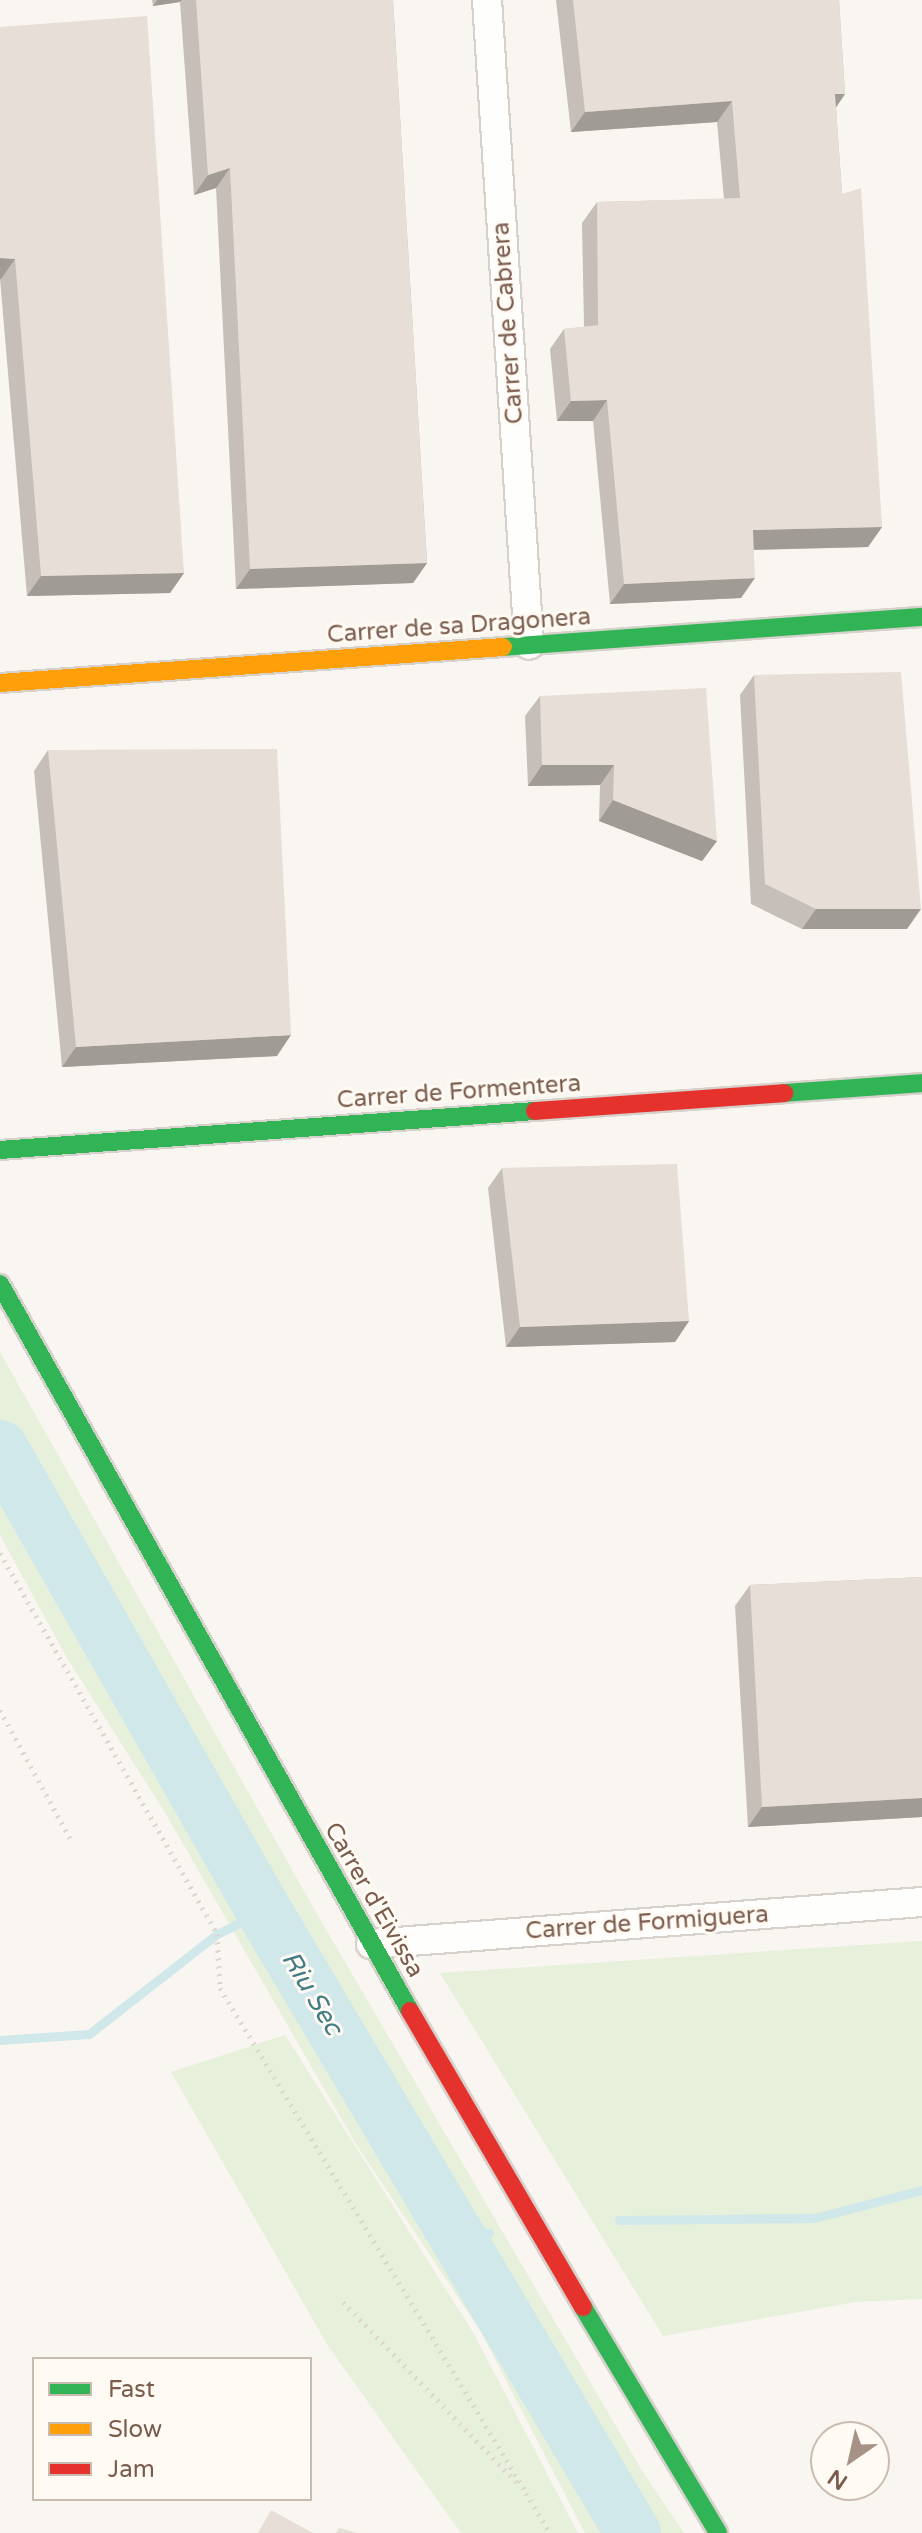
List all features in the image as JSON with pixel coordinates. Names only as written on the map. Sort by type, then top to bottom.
[{"type":"street","name":"Carrer de Cabrera","points":[[487,0],[529,645]]},
{"type":"street","name":"Carrer de sa Dragonera","points":[[0,683],[922,617]]},
{"type":"street","name":"Carrer de Formentera","points":[[0,1150],[922,1083]]},
{"type":"street","name":"Carrer d'Eivissa","points":[[0,1284],[596,2338],[718,2533]]},
{"type":"street","name":"Carrer de Formiguera","points":[[371,1944],[922,1902]]},
{"type":"path","points":[[0,1553],[217,1934],[220,1988],[550,2533]]},
{"type":"path","points":[[0,1710],[72,1842]]},
{"type":"path","points":[[343,2302],[527,2494]]},
{"type":"green space","points":[[0,1352],[317,1914],[641,2469],[684,2533],[585,2533],[481,2332],[356,2144],[164,1811],[67,1658],[0,1535]]},
{"type":"green space","points":[[922,1941],[922,2299],[856,2302],[663,2336],[440,1973]]},
{"type":"green space","points":[[285,2035],[474,2334],[578,2533],[461,2533],[328,2346],[171,2072]]},
{"type":"building","points":[[196,0],[393,0],[427,563],[250,569],[230,168],[208,175]]},
{"type":"building","points":[[573,0],[839,0],[845,94],[835,94],[842,194],[861,188],[882,527],[753,530],[755,578],[624,584],[607,400],[571,401],[564,329],[598,325],[597,202],[740,198],[732,101],[585,112]]},
{"type":"building","points":[[147,16],[184,573],[41,576],[15,259],[0,258],[0,27]]},
{"type":"building","points":[[901,672],[921,909],[816,909],[765,884],[754,675]]},
{"type":"building","points":[[706,688],[717,841],[613,800],[614,765],[542,765],[540,696]]},
{"type":"building","points":[[277,749],[291,1035],[76,1047],[48,750]]},
{"type":"building","points":[[677,1164],[689,1321],[520,1327],[502,1168]]},
{"type":"building","points":[[922,1577],[922,1798],[762,1807],[750,1585]]},
{"type":"building","points":[[271,2510],[313,2533],[258,2533]]},
{"type":"building","points":[[339,2528],[357,2533],[336,2533]]},
{"type":"waterway","name":"Riu Sec","points":[[0,1448],[264,1911],[633,2533]]},
{"type":"waterway","points":[[0,2040],[89,2034],[217,1934],[264,1911]]},
{"type":"waterway","points":[[619,2220],[814,2218],[922,2190]]},
{"type":"waterway","points":[[455,2233],[489,2233]]},
{"type":"traffic: fast","points":[[503,647],[922,617]]},
{"type":"traffic: fast","points":[[784,1093],[922,1083]]},
{"type":"traffic: fast","points":[[0,1150],[535,1111]]},
{"type":"traffic: fast","points":[[0,1284],[410,2011]]},
{"type":"traffic: fast","points":[[583,2307],[718,2533]]},
{"type":"traffic: slow","points":[[0,683],[503,647]]},
{"type":"traffic: jam","points":[[535,1111],[784,1093]]},
{"type":"traffic: jam","points":[[410,2011],[583,2307]]}]
